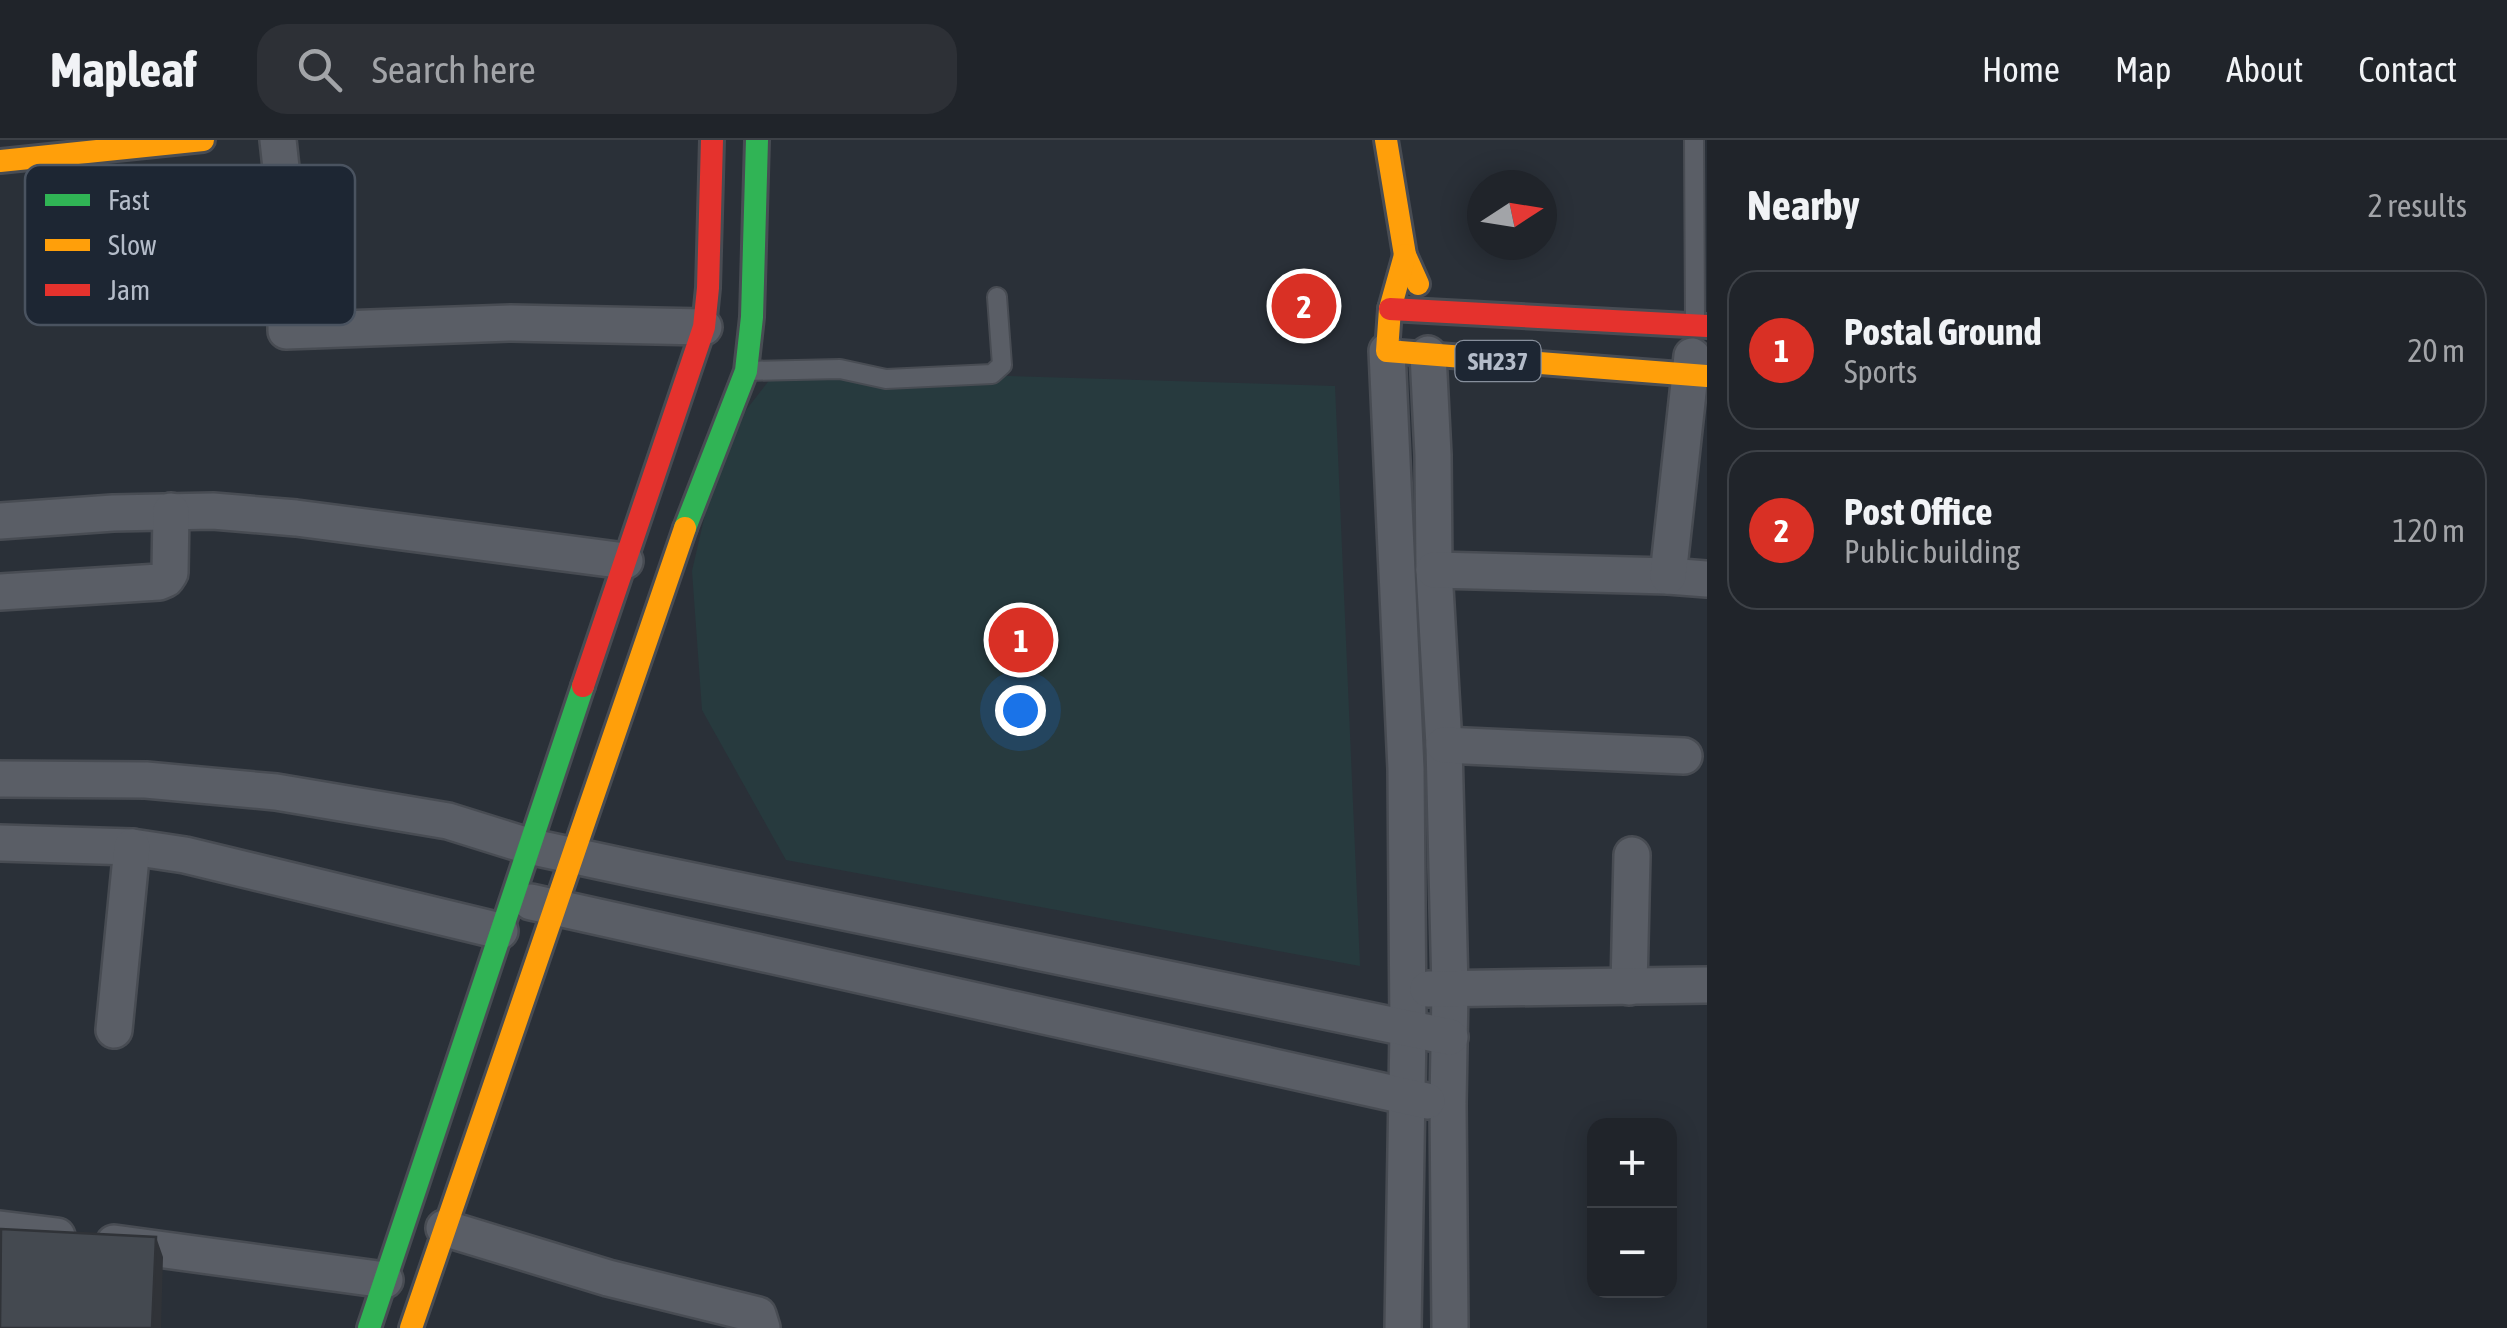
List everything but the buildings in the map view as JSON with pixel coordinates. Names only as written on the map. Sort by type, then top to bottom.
[{"type":"street","points":[[0,161],[202,140]]},
{"type":"street","points":[[278,140],[281,165]]},
{"type":"street","points":[[370,1328],[704,328],[712,140]]},
{"type":"street","points":[[411,1328],[670,566],[746,371],[752,317],[757,140]]},
{"type":"street","points":[[1386,140],[1405,254],[1430,311],[1434,570],[1444,744],[1450,989],[1450,1328]]},
{"type":"street","points":[[1403,1328],[1408,1030],[1406,769],[1387,351],[1390,310],[1405,254]]},
{"type":"street","name":"SH237","points":[[1390,310],[1701,325]]},
{"type":"street","points":[[286,325],[286,331],[511,323],[704,328]]},
{"type":"street","points":[[1668,576],[1698,375],[1701,325]]},
{"type":"street","name":"SH237","points":[[1387,351],[1698,375]]},
{"type":"street","points":[[0,521],[112,512],[212,511],[296,518],[625,561]]},
{"type":"street","points":[[0,592],[166,579],[170,573],[172,512]]},
{"type":"street","points":[[1434,570],[1707,579]]},
{"type":"street","points":[[1444,744],[1684,756]]},
{"type":"street","points":[[0,778],[146,780],[276,792],[448,821],[528,846],[1450,1037]]},
{"type":"street","points":[[0,843],[132,847],[185,854],[500,931]]},
{"type":"street","points":[[114,1030],[132,847]]},
{"type":"street","points":[[1628,987],[1632,854]]},
{"type":"street","points":[[511,898],[1406,1098],[1448,1104]]},
{"type":"street","points":[[1408,990],[1707,986]]},
{"type":"street","points":[[0,1228],[385,1280]]},
{"type":"street","points":[[444,1228],[608,1278],[758,1315],[762,1328]]},
{"type":"lane","points":[[1694,140],[1701,227],[1701,325]]},
{"type":"lane","points":[[746,371],[840,370],[886,379],[992,374],[1002,365],[997,296]]},
{"type":"green space","points":[[778,369],[1335,386],[1360,966],[786,860],[702,710],[692,571],[722,441]]},
{"type":"traffic: fast","points":[[685,528],[746,371],[752,317],[757,140]]},
{"type":"traffic: fast","points":[[369,1328],[583,686]]},
{"type":"traffic: slow","points":[[0,161],[203,140]]},
{"type":"traffic: slow","points":[[1386,140],[1405,255],[1418,284]]},
{"type":"traffic: slow","points":[[1405,255],[1390,309],[1387,351],[1707,376]]},
{"type":"traffic: slow","points":[[411,1328],[685,528]]},
{"type":"traffic: jam","points":[[583,686],[704,327],[712,140]]},
{"type":"traffic: jam","points":[[1390,309],[1707,326]]},
{"type":"place","name":"Post Office","points":[[1304,306]]},
{"type":"place","name":"Postal Ground","points":[[1021,640]]}]
